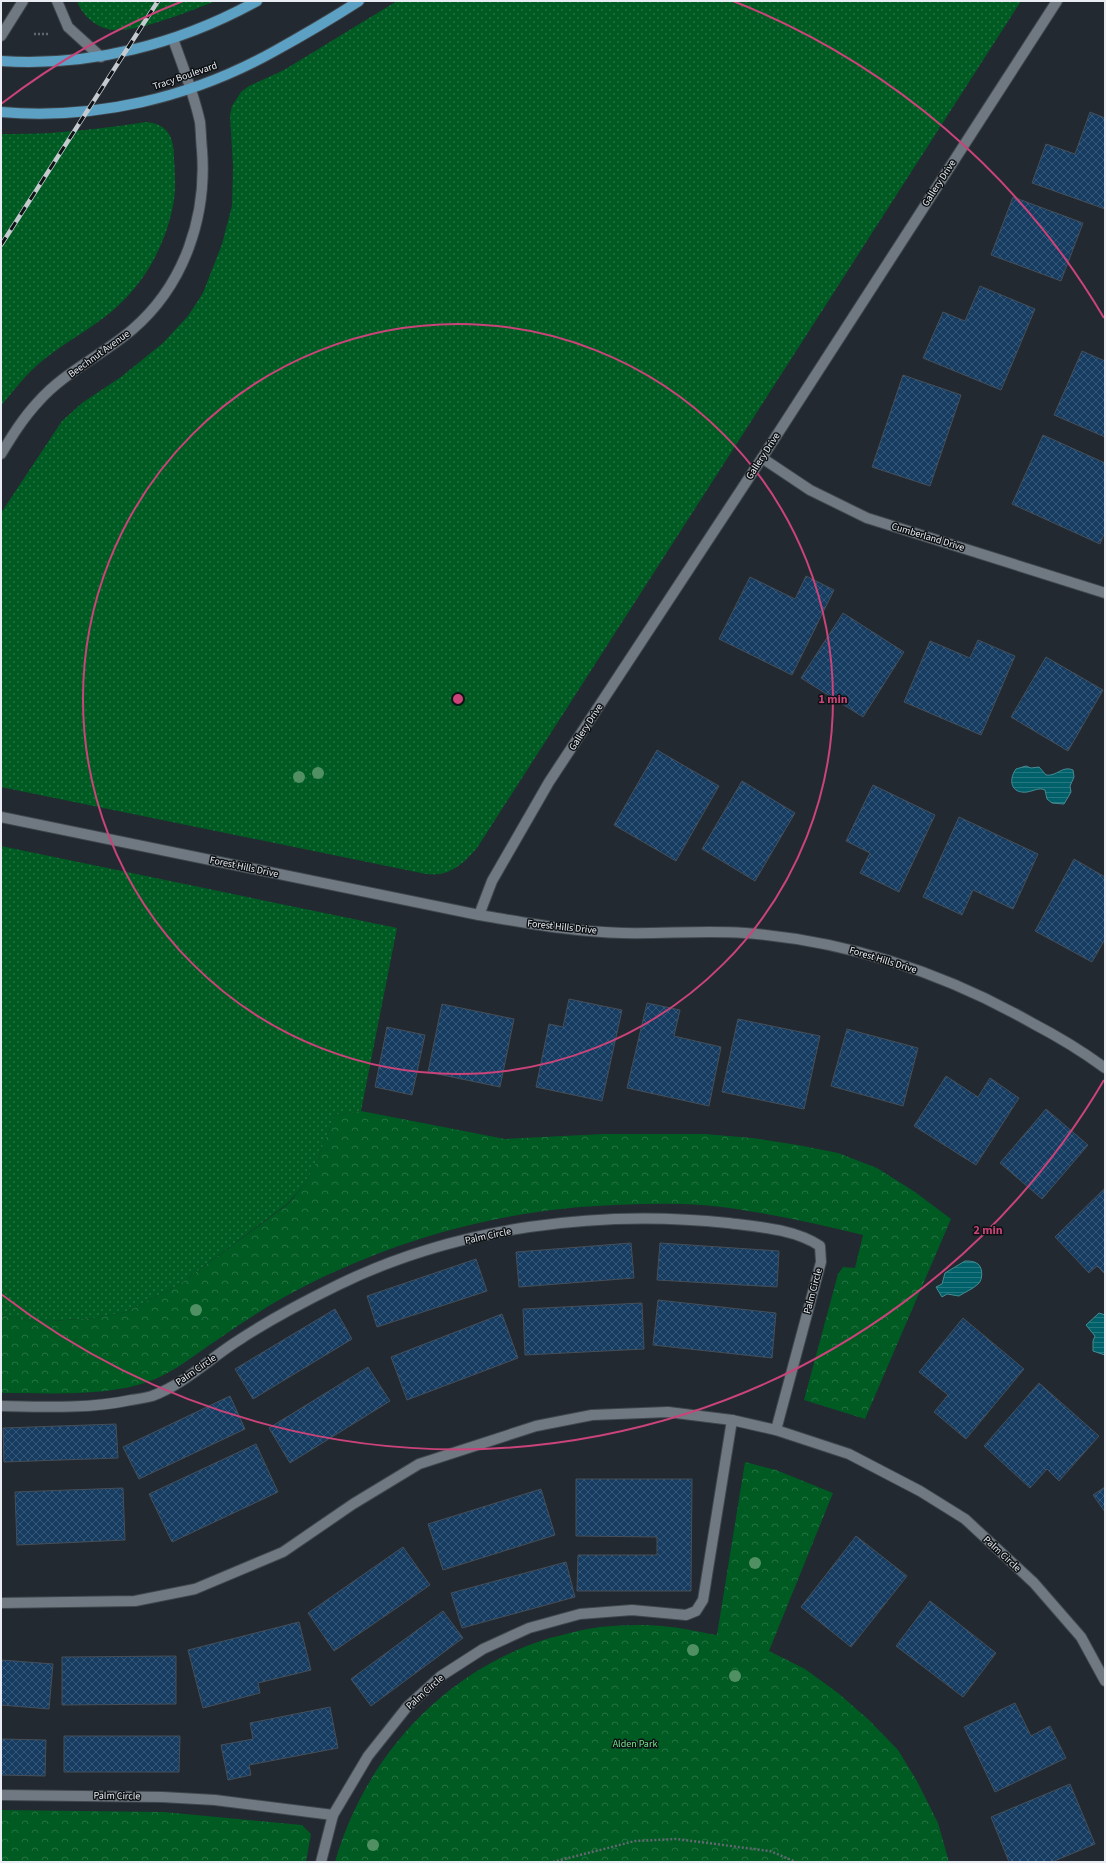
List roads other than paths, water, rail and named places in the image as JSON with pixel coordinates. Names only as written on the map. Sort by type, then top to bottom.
[{"type":"main road","points":[[1,61],[21,63],[62,61],[126,52],[172,39],[206,26],[258,1]]},
{"type":"main road","name":"Tracy Boulevard","points":[[1,112],[34,114],[86,112],[136,104],[191,89],[272,53],[359,1]]},
{"type":"street","points":[[1,36],[23,1]]},
{"type":"street","points":[[56,1],[68,27],[101,56]]},
{"type":"street","name":"Gallery Drive","points":[[479,915],[492,881],[550,782],[762,458],[1057,1]]},
{"type":"street","name":"Beechnut Avenue","points":[[1,454],[19,425],[38,402],[62,381],[113,346],[155,308],[172,283],[184,259],[196,227],[202,196],[202,159],[200,124],[191,89],[172,39]]},
{"type":"street","name":"Cumberland Drive","points":[[762,458],[810,490],[867,518],[1105,593]]},
{"type":"street","name":"Forest Hills Drive","points":[[1,817],[479,915],[558,929],[622,933],[744,933],[785,937],[836,946],[887,959],[976,994],[1053,1034],[1105,1068]]},
{"type":"street","name":"Palm Circle","points":[[1,1406],[104,1406],[151,1397],[176,1385],[240,1339],[340,1284],[390,1263],[448,1244],[503,1232],[563,1222],[690,1219],[756,1226],[806,1237],[820,1246],[821,1262],[776,1430]]},
{"type":"street","name":"Palm Circle","points":[[1,1603],[135,1601],[195,1589],[283,1552],[353,1504],[419,1464],[536,1426],[592,1415],[668,1412],[732,1420],[776,1430],[849,1454],[920,1491],[965,1519],[1034,1583],[1080,1637],[1105,1681]]},
{"type":"street","name":"Palm Circle","points":[[1,1795],[216,1800],[333,1815],[368,1756],[407,1707],[441,1676],[483,1649],[529,1628],[580,1614],[632,1610],[686,1614],[696,1611],[703,1600],[732,1420]]},
{"type":"street","points":[[321,1862],[333,1815]]},
{"type":"water","points":[[1026,766],[1031,768],[1039,767],[1046,775],[1066,769],[1073,770],[1074,777],[1070,786],[1071,792],[1064,804],[1052,803],[1047,799],[1045,790],[1043,789],[1022,792],[1014,789],[1012,785],[1012,778],[1016,769]]},
{"type":"water","points":[[965,1261],[975,1262],[980,1266],[982,1274],[980,1282],[959,1296],[947,1294],[942,1297],[936,1287],[942,1284],[945,1273]]},
{"type":"water","points":[[1099,1313],[1105,1315],[1105,1355],[1093,1351],[1093,1341],[1095,1336],[1086,1325]]},
{"type":"railway","points":[[1,245],[158,1]]},
{"type":"park label","name":"Alden Park","points":[[635,1744]]}]
